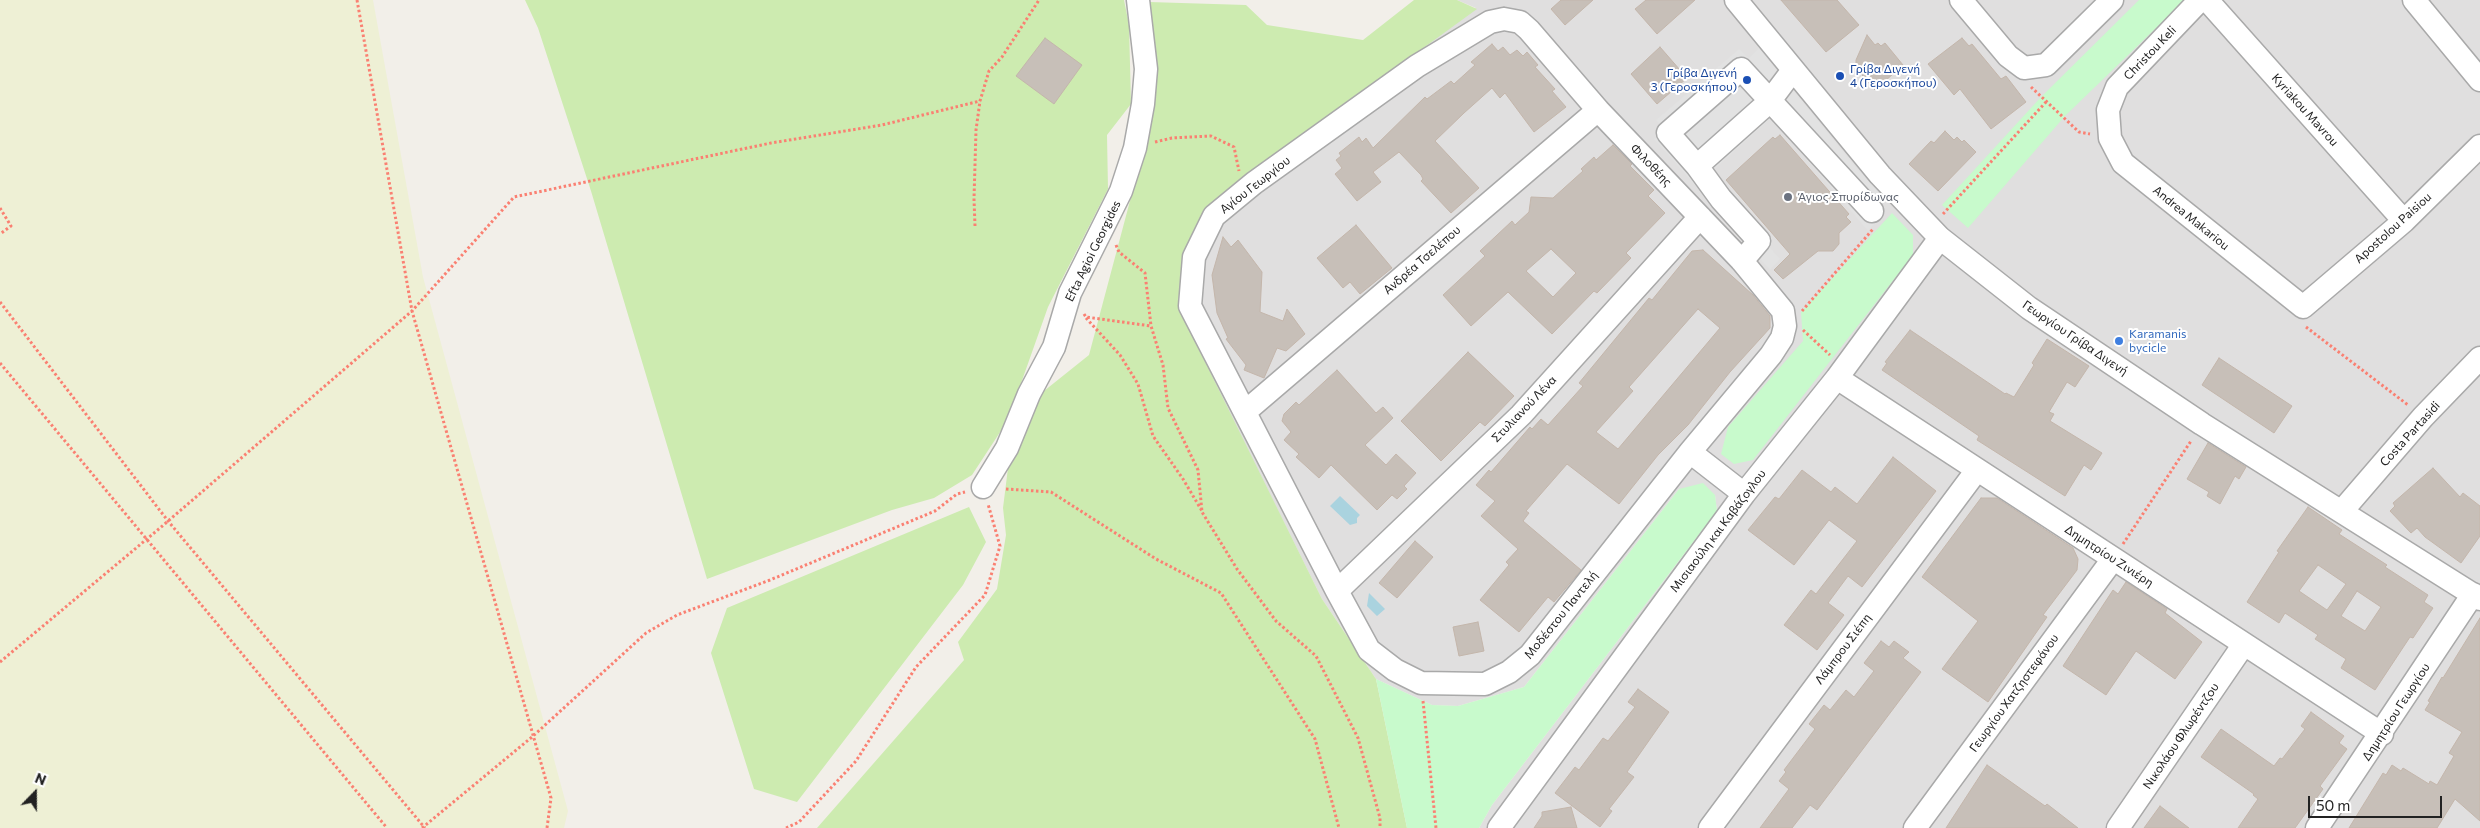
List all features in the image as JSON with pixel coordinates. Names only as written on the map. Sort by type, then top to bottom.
[{"type":"street","name":"Efta Agioi Georgides","points":[[983,487],[1007,448],[1029,394],[1054,347],[1070,293],[1121,192],[1135,148],[1143,104],[1146,69],[1138,0]]},
{"type":"street","name":"Γεωργίου Γρίβα Διγενή","points":[[1736,0],[1880,175],[1935,232],[2029,308],[2202,424],[2476,596]]},
{"type":"street","points":[[1961,0],[2008,56],[2024,68],[2046,65],[2112,0]]},
{"type":"street","name":"Christou Keli","points":[[2108,110],[2117,87],[2200,0]]},
{"type":"street","name":"Kyriakou Mavrou","points":[[2206,0],[2404,221]]},
{"type":"street","points":[[2414,0],[2480,80]]},
{"type":"street","name":"Φιλοθέης","points":[[1490,22],[1504,20],[1520,22],[1529,30],[1598,110],[1742,261],[1783,311],[1787,328]]},
{"type":"street","name":"Αγίου Γεωργίου","points":[[1337,591],[1246,410],[1190,306],[1194,257],[1214,216],[1254,183],[1417,66],[1490,22]]},
{"type":"street","points":[[1742,261],[1759,241],[1720,199],[1697,166],[1668,133],[1740,69],[1874,219]]},
{"type":"street","points":[[1697,166],[1769,102],[1794,70]]},
{"type":"street","name":"Ανδρέα Τσελέπου","points":[[1246,410],[1598,110]]},
{"type":"street","name":"Andrea Makariou","points":[[2108,110],[2110,138],[2123,163],[2303,307]]},
{"type":"street","name":"Apostolou Paisiou","points":[[2303,307],[2404,221],[2480,146]]},
{"type":"street","name":"Στυλιανού Λένα","points":[[1337,591],[1521,415],[1700,217]]},
{"type":"street","name":"Μισιαούλη και Καβάζογλου","points":[[1499,828],[1744,494],[1840,373],[1935,232]]},
{"type":"street","name":"Μοδέστου Παντελή","points":[[1337,591],[1369,650],[1395,670],[1421,683],[1485,684],[1509,672],[1530,655],[1690,452],[1771,355],[1787,328]]},
{"type":"street","name":"Costa Partasidi","points":[[2342,511],[2423,417],[2476,369]]},
{"type":"street","name":"Δημητρίου Ζινιέρη","points":[[1840,373],[1977,470],[2382,734]]},
{"type":"street","points":[[1690,452],[1744,494]]},
{"type":"street","name":"Λάμπρου Σιέπη","points":[[1710,828],[1977,470]]},
{"type":"street","name":"Γεωργίου Χατζηστεφάνου","points":[[1915,828],[2113,559]]},
{"type":"street","name":"Δημητρίου Γεωργίου","points":[[2317,828],[2476,596]]},
{"type":"street","name":"Νικολάου Φλωρέντζου","points":[[2118,828],[2244,644]]},
{"type":"path","points":[[357,0],[412,310],[532,737],[551,798],[547,828]]},
{"type":"path","points":[[975,226],[976,130],[980,100],[989,72],[1002,57],[1039,0]]},
{"type":"path","points":[[2024,68],[2032,89],[2079,132],[2110,138]]},
{"type":"path","points":[[0,662],[168,522],[412,310],[514,196],[771,143],[882,125],[980,100]]},
{"type":"path","points":[[1935,232],[2046,102]]},
{"type":"path","points":[[1135,148],[1172,138],[1211,136],[1234,147],[1240,177]]},
{"type":"path","points":[[0,208],[11,226],[0,234]]},
{"type":"path","points":[[1108,218],[1119,252],[1145,273],[1151,326],[1163,365],[1168,408],[1198,470],[1202,512]]},
{"type":"path","points":[[1840,373],[1787,328],[1874,219]]},
{"type":"path","points":[[1070,293],[1086,317],[1120,355],[1138,384],[1154,436],[1183,479],[1237,570],[1276,621],[1316,656],[1358,738],[1380,818],[1380,828]]},
{"type":"path","points":[[0,302],[168,522],[424,828],[532,737],[646,633],[677,615],[770,580],[935,511],[957,494],[983,487],[1051,492],[1156,559],[1221,593],[1315,739],[1339,828]]},
{"type":"path","points":[[2303,307],[2304,325],[2423,417]]},
{"type":"path","points":[[1086,317],[1151,326]]},
{"type":"path","points":[[0,363],[388,828]]},
{"type":"path","points":[[2113,559],[2202,424]]},
{"type":"path","points":[[786,828],[799,822],[856,761],[916,667],[985,595],[1000,546],[983,487]]},
{"type":"path","points":[[1421,683],[1436,828]]},
{"type":"shaded area","points":[[1457,0],[2480,0],[2480,828],[1479,828],[1492,805],[1717,511],[1715,495],[1679,489],[1524,687],[1458,706],[1432,705],[1376,679],[1322,599],[1180,313],[1184,258],[1393,70],[1476,8]]},
{"type":"shaded area","points":[[1759,48],[1855,166],[1885,199],[1877,207],[1884,214],[1868,231],[1771,118],[1707,176],[1780,259],[1770,270],[1654,139],[1664,131],[1656,120],[1739,49],[1749,58]]},
{"type":"green space","points":[[0,0],[373,0],[423,277],[568,811],[564,828],[0,828]]},
{"type":"green space","points":[[525,0],[1124,0],[1129,25],[1131,104],[1107,135],[1108,189],[1048,307],[1008,420],[972,475],[934,498],[892,510],[707,579],[591,191],[538,28]]},
{"type":"green space","points":[[1414,0],[1457,0],[1477,9],[1393,70],[1184,258],[1181,313],[1322,599],[1376,679],[1407,828],[817,828],[964,660],[958,642],[997,589],[1006,535],[1003,508],[1008,468],[1039,395],[1089,355],[1143,152],[1149,2],[1246,5],[1267,25],[1363,40]]},
{"type":"green space","points":[[2139,0],[2185,0],[2065,116],[1968,228],[1942,205],[2041,97]]},
{"type":"green space","points":[[1892,213],[1913,235],[1913,255],[1753,460],[1734,464],[1721,454],[1728,427],[1803,341],[1801,312]]},
{"type":"green space","points":[[1703,483],[1715,495],[1717,511],[1492,805],[1479,828],[1407,828],[1376,679],[1432,705],[1458,706],[1524,687],[1679,489]]},
{"type":"green space","points":[[969,507],[986,542],[963,585],[797,802],[754,789],[711,653],[727,608]]},
{"type":"water","points":[[1340,496],[1360,515],[1357,518],[1357,523],[1350,525],[1330,506]]},
{"type":"water","points":[[1369,593],[1385,609],[1377,616],[1367,606]]},
{"type":"building","points":[[1561,0],[1593,0],[1565,25],[1551,9]]},
{"type":"building","points":[[1646,0],[1695,0],[1657,34],[1635,9]]},
{"type":"building","points":[[1781,0],[1837,0],[1859,25],[1826,52]]},
{"type":"building","points":[[1867,35],[1875,45],[1878,43],[1881,46],[1885,43],[1903,65],[1875,90],[1856,68],[1856,60]]},
{"type":"building","points":[[1045,38],[1082,65],[1054,104],[1016,76]]},
{"type":"building","points":[[1962,38],[1969,46],[1972,44],[2001,79],[2006,76],[2026,102],[1991,129],[1960,89],[1954,95],[1928,64]]},
{"type":"building","points":[[1492,44],[1498,51],[1503,47],[1510,55],[1517,50],[1523,56],[1527,52],[1538,65],[1535,67],[1555,89],[1552,91],[1566,107],[1534,132],[1505,93],[1500,98],[1492,88],[1464,113],[1435,141],[1479,188],[1451,213],[1421,181],[1423,179],[1421,175],[1399,152],[1373,172],[1381,182],[1357,201],[1335,174],[1342,168],[1336,160],[1341,156],[1339,153],[1359,137],[1362,142],[1366,138],[1373,148],[1425,97],[1427,99],[1451,81],[1454,84],[1475,65],[1471,62]]},
{"type":"building","points":[[1660,47],[1687,78],[1657,104],[1631,74]]},
{"type":"building","points":[[1945,131],[1954,140],[1957,137],[1962,142],[1964,140],[1976,152],[1938,191],[1909,164],[1931,141],[1934,143]]},
{"type":"building","name":"Άγιος Σπυρίδωνας","points":[[1780,135],[1849,214],[1846,217],[1851,222],[1839,233],[1839,244],[1833,251],[1818,251],[1783,279],[1774,270],[1790,254],[1726,180],[1773,137],[1775,139]]},
{"type":"building","points":[[1613,145],[1632,164],[1630,166],[1654,190],[1648,196],[1665,213],[1626,253],[1631,258],[1597,293],[1594,291],[1552,334],[1508,292],[1471,326],[1443,295],[1485,256],[1480,251],[1512,221],[1515,225],[1529,212],[1531,197],[1553,198],[1583,171],[1581,169],[1594,157],[1596,160]],"holes":[[[1551,249],[1576,273],[1553,297],[1526,271]]]},
{"type":"building","points":[[1356,225],[1392,268],[1360,294],[1350,282],[1343,288],[1317,258]]},
{"type":"building","points":[[1223,237],[1231,247],[1238,240],[1262,272],[1260,312],[1283,321],[1287,309],[1305,334],[1286,351],[1277,348],[1264,378],[1244,370],[1246,365],[1226,339],[1228,338],[1217,313],[1212,275]]},
{"type":"building","points":[[1703,250],[1753,295],[1770,316],[1770,328],[1730,372],[1688,425],[1658,455],[1619,504],[1567,464],[1526,511],[1529,513],[1523,521],[1581,570],[1554,602],[1548,597],[1519,632],[1480,600],[1509,565],[1506,562],[1518,549],[1481,516],[1495,501],[1476,485],[1489,470],[1491,472],[1530,427],[1532,429],[1541,419],[1548,425],[1583,386],[1579,383],[1649,298],[1652,300],[1692,251]],"holes":[[[1698,309],[1720,328],[1618,449],[1596,432],[1633,391],[1629,387]]]},
{"type":"building","points":[[1910,330],[2005,394],[2014,397],[2034,365],[2032,363],[2047,339],[2089,366],[2075,387],[2067,382],[2049,412],[2054,414],[2050,421],[2102,453],[2091,470],[2084,465],[2065,496],[1977,440],[1979,436],[1882,370],[1887,363],[1885,362]]},
{"type":"building","points":[[1468,352],[1514,396],[1485,426],[1480,422],[1441,461],[1401,421]]},
{"type":"building","points":[[2219,358],[2292,406],[2274,433],[2202,385]]},
{"type":"building","points":[[1337,370],[1376,413],[1383,407],[1393,418],[1365,445],[1386,465],[1396,454],[1416,473],[1404,486],[1407,489],[1397,499],[1392,495],[1377,510],[1331,465],[1319,478],[1296,457],[1299,454],[1284,440],[1291,432],[1282,421],[1284,414],[1296,402],[1299,405]]},
{"type":"building","points":[[2208,443],[2246,467],[2239,479],[2235,476],[2220,504],[2207,496],[2209,492],[2187,479]]},
{"type":"building","points":[[1893,457],[1936,491],[1862,587],[1848,576],[1828,603],[1844,615],[1817,650],[1784,625],[1811,590],[1816,594],[1857,541],[1829,520],[1794,565],[1748,530],[1775,497],[1779,499],[1802,470],[1831,492],[1835,487],[1857,504]]},
{"type":"building","points":[[2433,468],[2460,497],[2463,493],[2480,506],[2480,536],[2461,563],[2425,537],[2417,528],[2411,533],[2390,511],[2395,506],[2393,503]]},
{"type":"building","points":[[1981,498],[1997,498],[2073,548],[2078,559],[2077,570],[2043,615],[2047,617],[1988,702],[1942,669],[1978,621],[1922,577]]},
{"type":"building","points":[[2308,507],[2342,530],[2339,534],[2387,565],[2385,567],[2428,595],[2424,602],[2433,608],[2413,638],[2410,637],[2375,690],[2341,668],[2346,659],[2315,639],[2318,635],[2285,613],[2279,623],[2247,602],[2279,552],[2277,551]],"holes":[[[2318,565],[2346,584],[2327,610],[2299,591]],[[2357,591],[2381,607],[2365,631],[2341,616]]]},
{"type":"building","points":[[1415,541],[1433,557],[1397,598],[1379,583]]},
{"type":"building","points":[[2126,582],[2167,609],[2165,613],[2202,642],[2175,679],[2136,651],[2106,695],[2063,666],[2113,590],[2118,594]]},
{"type":"building","points":[[2480,618],[2480,821],[2455,799],[2437,828],[2349,828],[2383,773],[2386,775],[2392,765],[2401,771],[2403,768],[2429,784],[2430,781],[2437,785],[2454,756],[2449,753],[2462,732],[2425,710],[2442,677]]},
{"type":"building","points":[[1478,622],[1484,651],[1459,656],[1453,627]]},
{"type":"building","points":[[1881,641],[1889,647],[1894,641],[1909,652],[1903,658],[1921,672],[1817,810],[1810,805],[1792,828],[1760,828],[1789,789],[1779,781],[1786,772],[1784,770],[1815,729],[1809,724],[1824,705],[1830,710],[1846,690],[1854,697],[1874,671],[1864,663]]},
{"type":"building","points":[[1638,689],[1669,712],[1627,772],[1634,777],[1609,809],[1612,811],[1600,827],[1555,793],[1575,767],[1579,770],[1603,738],[1608,741],[1635,707],[1628,702]]},
{"type":"building","points":[[2311,712],[2344,736],[2339,743],[2347,749],[2320,786],[2323,789],[2295,828],[2238,828],[2258,799],[2254,794],[2201,757],[2221,729],[2274,766],[2280,758],[2282,759],[2305,729],[2301,726]]},
{"type":"building","points":[[1987,765],[2045,806],[2047,804],[2078,828],[1946,828]]},
{"type":"building","points":[[2160,806],[2189,828],[2144,828]]},
{"type":"building","points":[[1571,807],[1577,828],[1534,828],[1542,816],[1542,812]]},
{"type":"place","name":"Γρίβα Διγενή 4 (Γεροσκήπου)","points":[[1840,76]]},
{"type":"place","name":"Γρίβα Διγενή 3 (Γεροσκήπου)","points":[[1747,80]]},
{"type":"place","name":"Άγιος Σπυρίδωνας","points":[[1788,197]]},
{"type":"place","name":"Karamanis bycicle","points":[[2119,341]]}]
